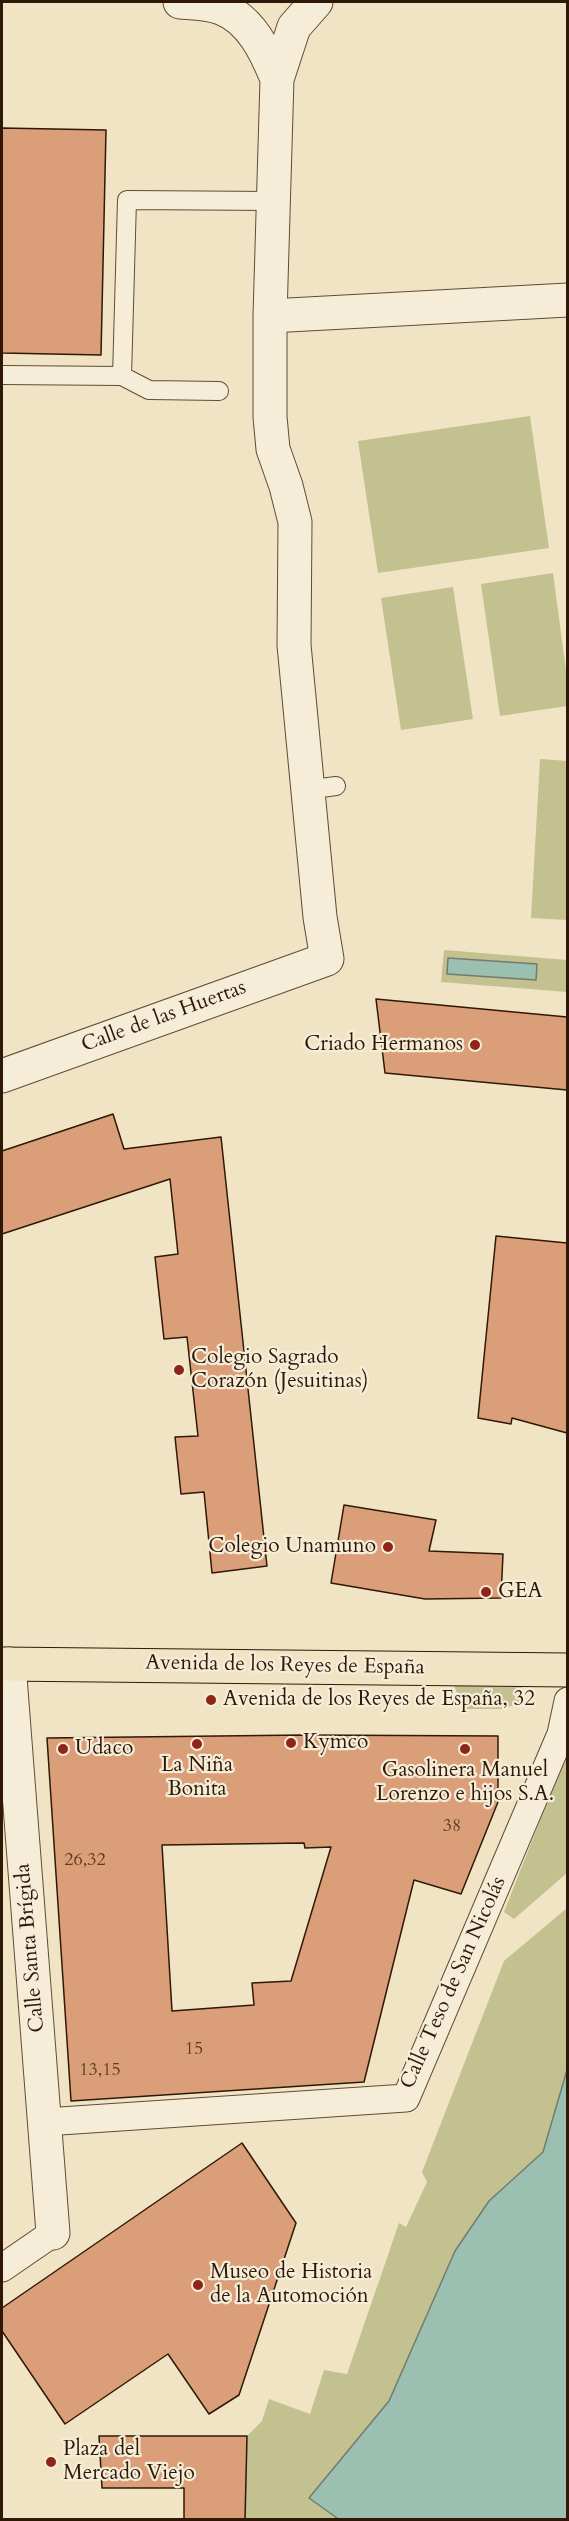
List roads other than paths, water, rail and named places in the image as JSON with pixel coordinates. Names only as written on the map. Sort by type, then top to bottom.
[{"type":"main road","name":"Avenida de los Reyes de España","points":[[5,1664],[567,1670]]},
{"type":"street","points":[[180,2],[222,8],[243,22],[257,38],[277,79]]},
{"type":"street","points":[[316,2],[294,27],[277,79],[270,316],[567,300]]},
{"type":"street","name":"Calle de las Huertas","points":[[2,1076],[327,959],[320,918],[321,788],[294,645],[295,522],[273,449],[270,417],[270,316]]},
{"type":"street","name":"Calle Santa Brígida","points":[[5,1664],[53,2233]]},
{"type":"street","name":"Calle Teso de San Nicolás","points":[[45,2122],[406,2098],[561,1734],[567,1701]]},
{"type":"street","points":[[2,2268],[53,2233]]},
{"type":"lane","points":[[122,376],[127,200],[273,201]]},
{"type":"lane","points":[[2,375],[122,376],[150,390],[219,390]]},
{"type":"place","name":"Criado Hermanos","points":[[475,1045]]},
{"type":"place","name":"Colegio Sagrado Corazón (Jesuitinas)","points":[[179,1370]]},
{"type":"place","name":"Colegio Unamuno","points":[[388,1547]]},
{"type":"place","name":"GEA","points":[[486,1592]]},
{"type":"place","name":"Avenida de los Reyes de España, 32","points":[[211,1700]]},
{"type":"place","name":"Kymco","points":[[291,1743]]},
{"type":"place","name":"La Niña Bonita","points":[[197,1744]]},
{"type":"place","name":"Udaco","points":[[63,1749]]},
{"type":"place","name":"Gasolinera Manuel Lorenzo e hijos S.A.","points":[[465,1749]]},
{"type":"place","name":"Museo de Historia de la Automoción","points":[[198,2285]]},
{"type":"place","name":"Plaza del Mercado Viejo","points":[[51,2462]]}]
